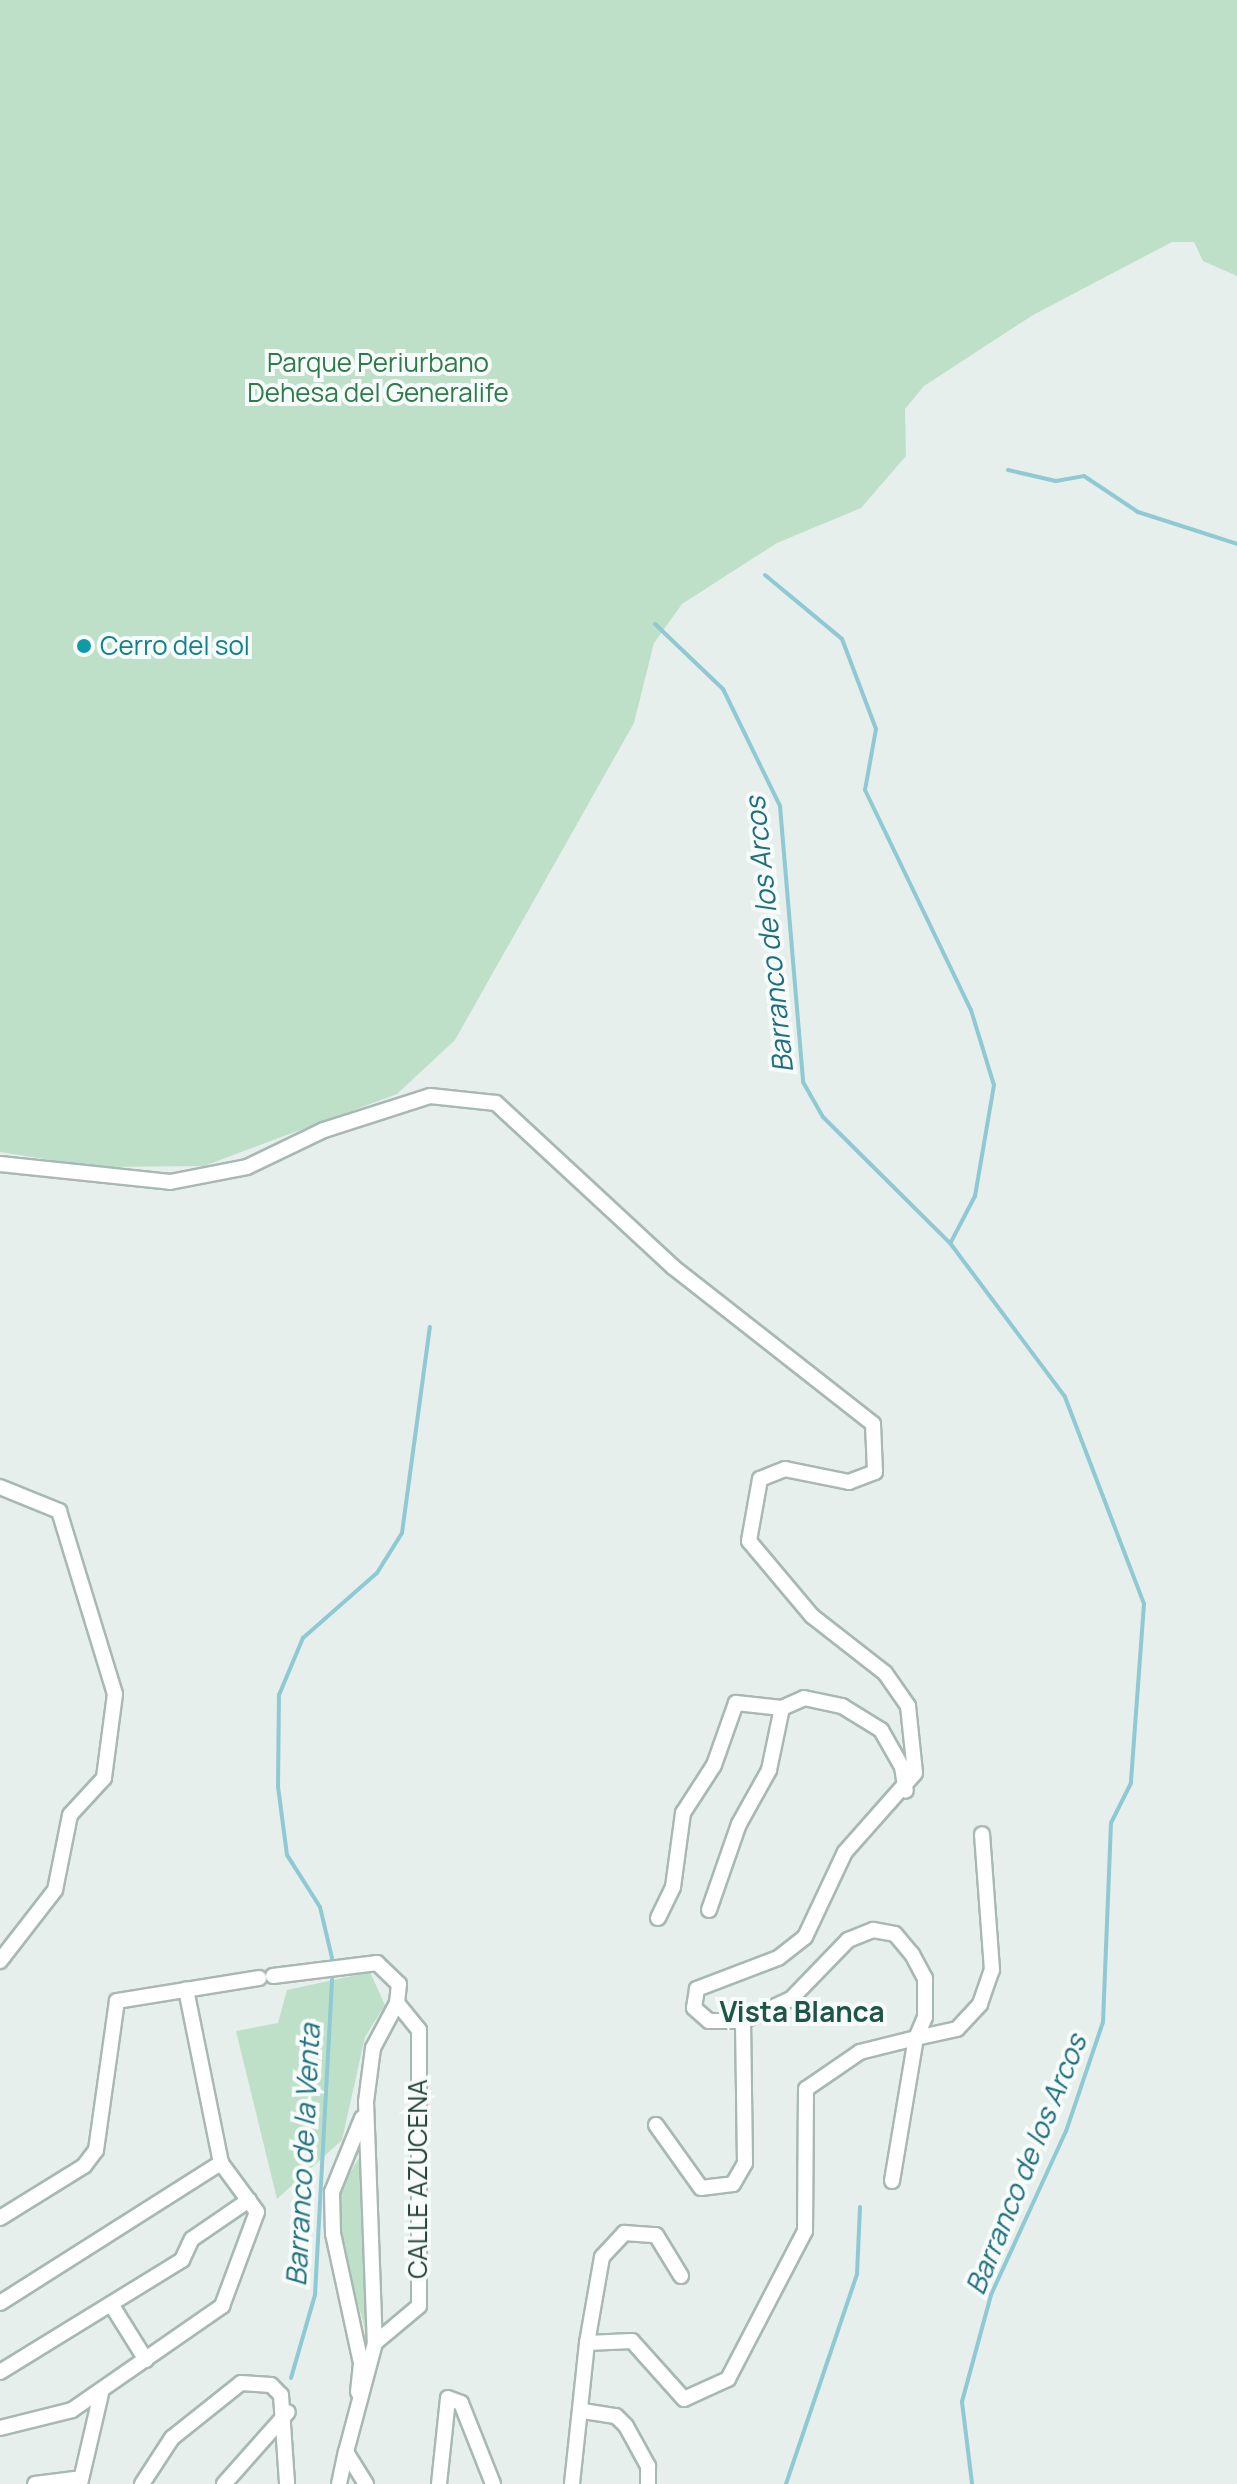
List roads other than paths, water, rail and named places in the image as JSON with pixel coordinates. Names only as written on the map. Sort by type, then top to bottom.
[{"type":"street","points":[[0,1164],[170,1182],[247,1167],[308,1138],[430,1096],[496,1103],[673,1267],[873,1424],[875,1472],[849,1482],[785,1469],[760,1479],[749,1541],[781,1584],[885,1673],[908,1706],[916,1740],[906,1791],[845,1852],[805,1937],[778,1958],[697,1989],[694,2008],[709,2021],[743,2021],[791,1999],[848,1940],[873,1930],[895,1934],[925,1978],[892,2181]]},
{"type":"street","points":[[0,1487],[59,1511],[115,1694],[104,1778],[70,1815],[55,1890],[0,1961]]},
{"type":"street","points":[[658,1918],[673,1887],[683,1813],[714,1765],[736,1703],[782,1708],[804,1698],[842,1706],[881,1730],[902,1767],[906,1791]]},
{"type":"street","points":[[709,1910],[739,1824],[769,1770],[784,1725],[782,1708]]},
{"type":"street","points":[[587,2343],[632,2341],[684,2399],[728,2379],[805,2231],[806,2089],[860,2052],[957,2029],[980,2004],[992,1970],[982,1834]]},
{"type":"street","name":"CALLE AZUCENA","points":[[186,1989],[377,1963],[399,1984],[397,2003],[419,2030],[419,2306],[375,2343]]},
{"type":"street","points":[[0,2218],[84,2166],[96,2150],[104,2132],[111,2008],[186,1989],[221,2163],[257,2212],[222,2306],[101,2394],[72,2410],[0,2428]]},
{"type":"street","points":[[339,2484],[375,2343],[366,2102],[373,2048],[397,2003]]},
{"type":"street","points":[[656,2125],[701,2188],[733,2184],[745,2163],[743,2021]]},
{"type":"street","points":[[353,2436],[361,2363],[333,2234],[332,2192],[366,2102]]},
{"type":"street","points":[[0,2303],[221,2163]]},
{"type":"street","points":[[0,2372],[182,2260],[192,2239],[249,2200]]},
{"type":"street","points":[[572,2484],[583,2411],[587,2343],[602,2257],[624,2233],[656,2235],[681,2276]]},
{"type":"street","points":[[111,2304],[146,2360]]},
{"type":"street","points":[[142,2484],[172,2438],[241,2383],[271,2385],[288,2412],[287,2484]]},
{"type":"street","points":[[35,2484],[80,2481],[101,2394]]},
{"type":"street","points":[[439,2484],[448,2398],[461,2403],[493,2484]]},
{"type":"street","points":[[583,2411],[616,2416],[626,2426],[643,2455],[648,2484]]},
{"type":"street","points":[[224,2484],[288,2412]]},
{"type":"street","points":[[346,2452],[366,2484]]},
{"type":"waterway","points":[[1008,470],[1056,481],[1084,476],[1138,512],[1237,544]]},
{"type":"waterway","points":[[765,575],[842,639],[876,729],[865,790],[971,1010],[994,1085],[975,1196],[951,1242]]},
{"type":"waterway","name":"Barranco de los Arcos","points":[[655,624],[723,689],[780,806],[803,1082],[823,1117],[950,1243],[1065,1397],[1144,1604],[1131,1783],[1111,1823],[1103,2022],[1066,2131],[991,2295],[962,2402],[972,2484]]},
{"type":"waterway","name":"Barranco de la Venta","points":[[332,1958],[320,1907],[287,1855],[278,1787],[279,1695],[303,1638],[377,1573],[402,1533],[430,1327]]},
{"type":"waterway","name":"Barranco de la Venta","points":[[291,2378],[315,2295],[332,1979]]},
{"type":"waterway","points":[[786,2484],[857,2274],[860,2207]]},
{"type":"place","name":"Cerro del sol","points":[[84,646]]},
{"type":"district","name":"Vista Blanca","points":[[802,2011]]},
{"type":"park label","name":"Parque Periurbano Dehesa del Generalife","points":[[378,378]]}]
